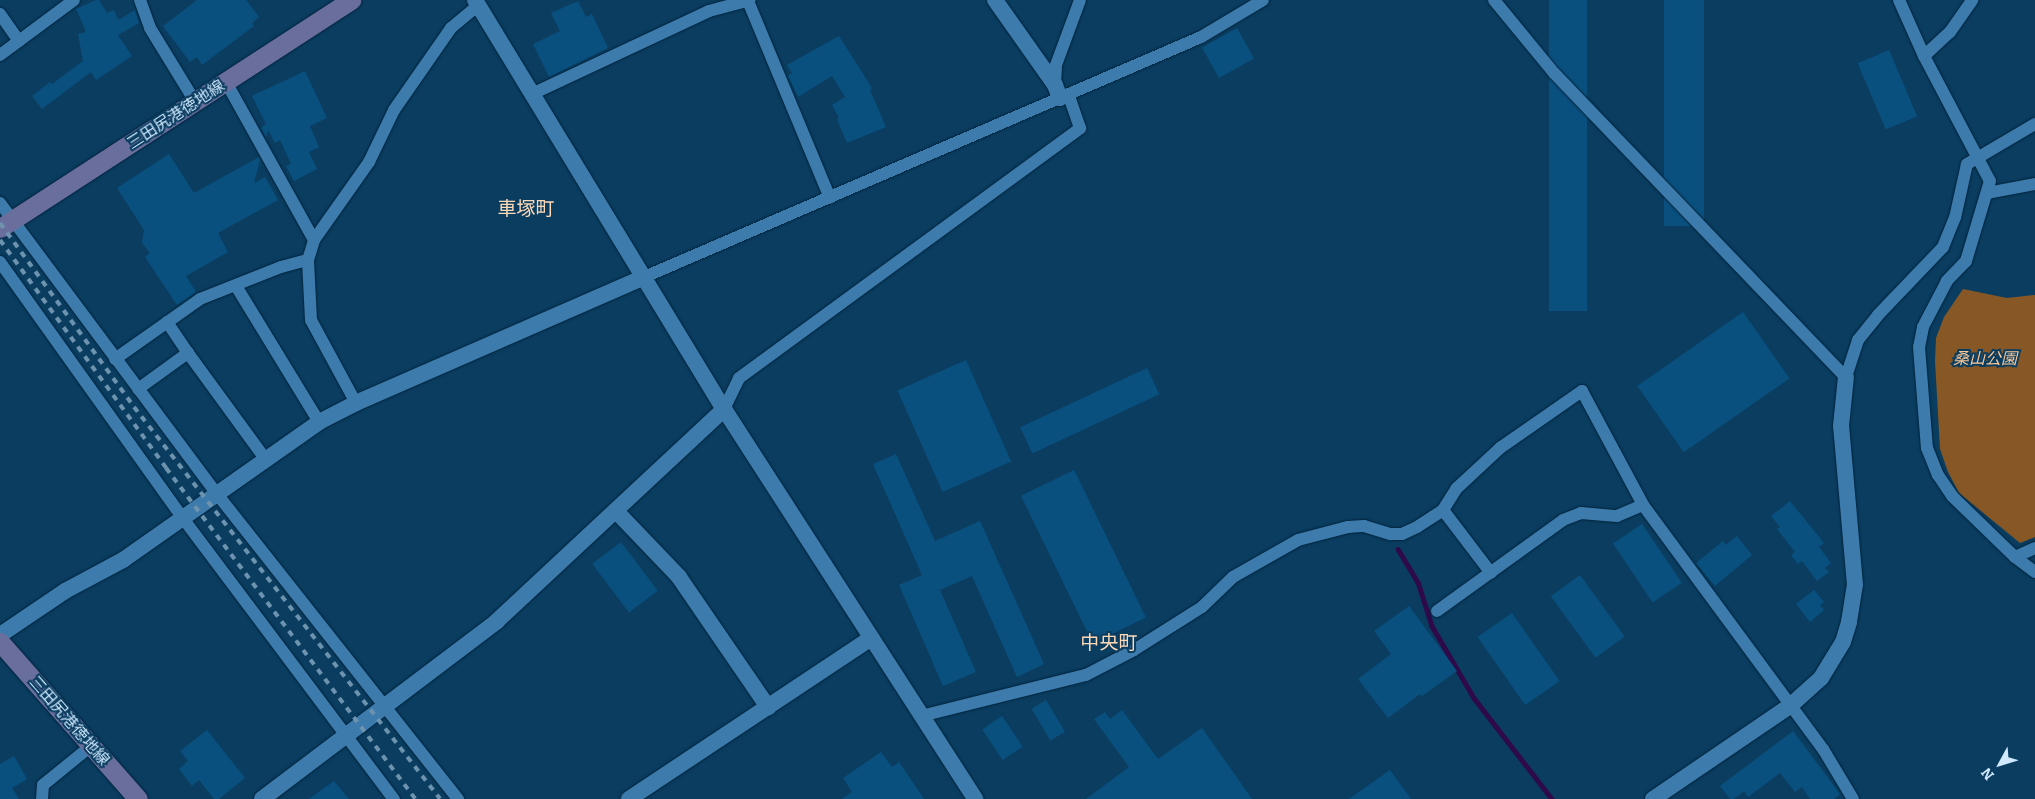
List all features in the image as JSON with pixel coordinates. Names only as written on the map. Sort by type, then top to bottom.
[{"type":"main road","name":"三田尻港徳地線","points":[[6,225],[351,0]]},
{"type":"main road","name":"三田尻港徳地線","points":[[0,642],[138,799]]},
{"type":"street","points":[[0,55],[74,0]]},
{"type":"street","points":[[140,0],[150,28],[196,102]]},
{"type":"street","points":[[532,94],[709,11],[749,0],[830,198]]},
{"type":"street","points":[[262,799],[345,734],[497,621],[724,409],[739,378],[1080,128],[1061,92],[995,0]]},
{"type":"street","points":[[1061,92],[1056,66],[1080,0]]},
{"type":"street","points":[[0,635],[65,591],[123,560],[318,422],[356,403],[830,198],[1061,92],[1201,37],[1263,0]]},
{"type":"street","points":[[1494,0],[1554,73],[1846,377]]},
{"type":"street","points":[[1899,0],[1924,56],[1976,158],[1990,181],[1966,261],[1947,281],[1931,308],[1923,327],[1919,347],[1927,448],[1938,474],[1952,496],[1970,516],[2015,557],[2035,572]]},
{"type":"street","points":[[1924,56],[1950,32],[1972,0]]},
{"type":"street","points":[[356,403],[310,320],[308,260],[314,240],[369,162],[400,101],[451,28],[476,3],[642,278],[724,409],[975,799]]},
{"type":"street","points":[[0,14],[19,41]]},
{"type":"street","points":[[226,82],[314,240]]},
{"type":"street","points":[[1653,799],[1790,706],[1821,678],[1832,662],[1843,642],[1856,585],[1841,426],[1846,377],[1858,340],[1878,315],[1943,248],[1955,218],[1967,164],[2035,124]]},
{"type":"street","points":[[1987,193],[2035,184]]},
{"type":"street","points":[[0,204],[6,225],[115,359],[217,494],[458,799]]},
{"type":"street","points":[[115,359],[200,299],[280,267],[308,260]]},
{"type":"street","points":[[0,262],[182,518],[394,799]]},
{"type":"street","points":[[236,286],[318,422]]},
{"type":"street","points":[[167,322],[188,354],[266,460]]},
{"type":"street","points":[[138,389],[188,354]]},
{"type":"street","points":[[921,716],[1086,675],[1134,650],[1195,612],[1233,577],[1298,540],[1348,527],[1364,526],[1391,534],[1402,534],[1417,527],[1442,510],[1457,488],[1500,448],[1582,391],[1643,505],[1823,749],[1853,799]]},
{"type":"street","points":[[1437,612],[1563,520],[1581,513],[1618,516],[1643,505]]},
{"type":"street","points":[[616,510],[679,577],[768,707]]},
{"type":"street","points":[[1442,510],[1491,572]]},
{"type":"street","points":[[2015,557],[2035,548]]},
{"type":"street","points":[[629,799],[871,638]]},
{"type":"street","points":[[42,799],[43,785],[91,746]]},
{"type":"green space","name":"桑山公園","points":[[1963,289],[2007,298],[2035,295],[2035,537],[2020,543],[1959,493],[1948,472],[1940,449],[1935,361],[1936,338],[1944,317]]},
{"type":"building","points":[[99,0],[107,13],[114,10],[118,20],[135,10],[139,23],[118,35],[132,56],[96,80],[91,72],[42,109],[32,96],[83,61],[78,34],[85,32],[85,29],[76,9]]},
{"type":"building","points":[[197,0],[246,0],[259,17],[252,23],[254,26],[202,65],[197,57],[190,62],[163,26]]},
{"type":"building","points":[[1549,0],[1587,0],[1587,311],[1549,311]]},
{"type":"building","points":[[1664,0],[1704,0],[1704,226],[1664,226]]},
{"type":"building","points":[[578,1],[586,17],[592,14],[608,48],[549,77],[533,44],[560,31],[551,13]]},
{"type":"building","points":[[1237,28],[1254,59],[1219,78],[1202,47]]},
{"type":"building","points":[[839,36],[872,88],[870,90],[886,127],[847,143],[837,119],[839,118],[832,105],[845,97],[832,76],[798,97],[788,76],[792,73],[787,65]]},
{"type":"building","points":[[1889,50],[1917,116],[1886,130],[1858,63]]},
{"type":"building","points":[[305,71],[327,118],[310,126],[319,147],[309,152],[317,169],[294,181],[286,166],[291,164],[280,140],[275,143],[268,130],[266,137],[261,128],[266,124],[252,96]]},
{"type":"building","points":[[169,154],[194,193],[259,157],[260,160],[254,183],[265,177],[278,200],[218,233],[228,252],[186,276],[196,292],[177,305],[145,257],[150,253],[142,243],[144,230],[117,188]]},
{"type":"building","points":[[1743,312],[1789,378],[1684,452],[1637,386]]},
{"type":"building","points":[[966,360],[1011,461],[943,492],[897,391]]},
{"type":"building","points":[[1147,368],[1159,394],[1032,453],[1020,427]]},
{"type":"building","points":[[896,454],[935,541],[980,521],[1044,664],[1017,677],[972,576],[940,590],[976,672],[943,686],[899,585],[922,575],[873,464]]},
{"type":"building","points":[[1074,470],[1146,617],[1093,643],[1021,496]]},
{"type":"building","points":[[1790,501],[1824,543],[1819,547],[1831,563],[1825,568],[1829,572],[1817,581],[1802,561],[1798,564],[1791,555],[1795,552],[1777,529],[1780,527],[1771,516]]},
{"type":"building","points":[[1642,524],[1682,583],[1653,602],[1613,544]]},
{"type":"building","points":[[1737,536],[1752,555],[1715,586],[1696,563],[1723,541],[1726,545]]},
{"type":"building","points":[[621,542],[658,591],[629,612],[592,564]]},
{"type":"building","points":[[1580,575],[1625,636],[1596,658],[1551,596]]},
{"type":"building","points":[[1814,590],[1824,602],[1820,605],[1824,610],[1810,622],[1796,604]]},
{"type":"building","points":[[1409,606],[1457,671],[1422,696],[1420,694],[1388,718],[1358,679],[1391,654],[1374,631]]},
{"type":"building","points":[[1512,613],[1560,681],[1525,705],[1478,637]]},
{"type":"building","points":[[1046,700],[1065,732],[1050,740],[1031,709]]},
{"type":"building","points":[[1122,710],[1158,759],[1202,728],[1252,799],[1086,799],[1129,767],[1094,719],[1105,712],[1110,719]]},
{"type":"building","points":[[1002,716],[1023,747],[1003,760],[982,729]]},
{"type":"building","points":[[207,730],[245,778],[219,799],[214,799],[199,780],[192,786],[179,769],[188,761],[180,751]]},
{"type":"building","points":[[1793,731],[1840,794],[1834,799],[1810,799],[1802,787],[1795,792],[1780,773],[1748,797],[1744,791],[1734,799],[1730,799],[1720,786]]},
{"type":"building","points":[[881,752],[892,767],[899,762],[924,799],[842,799],[852,792],[843,778]]},
{"type":"building","points":[[14,756],[27,779],[12,788],[19,799],[0,799],[0,764]]},
{"type":"building","points":[[1390,770],[1411,799],[1349,799]]},
{"type":"building","points":[[334,781],[349,799],[309,799]]},
{"type":"waterway","points":[[1398,549],[1418,582],[1432,626],[1474,698],[1552,799]]},
{"type":"railway","points":[[0,223],[134,407],[440,799]]},
{"type":"railway","points":[[0,240],[166,468],[415,799]]},
{"type":"district","name":"車塚町","points":[[526,209]]},
{"type":"district","name":"中央町","points":[[1109,643]]}]
